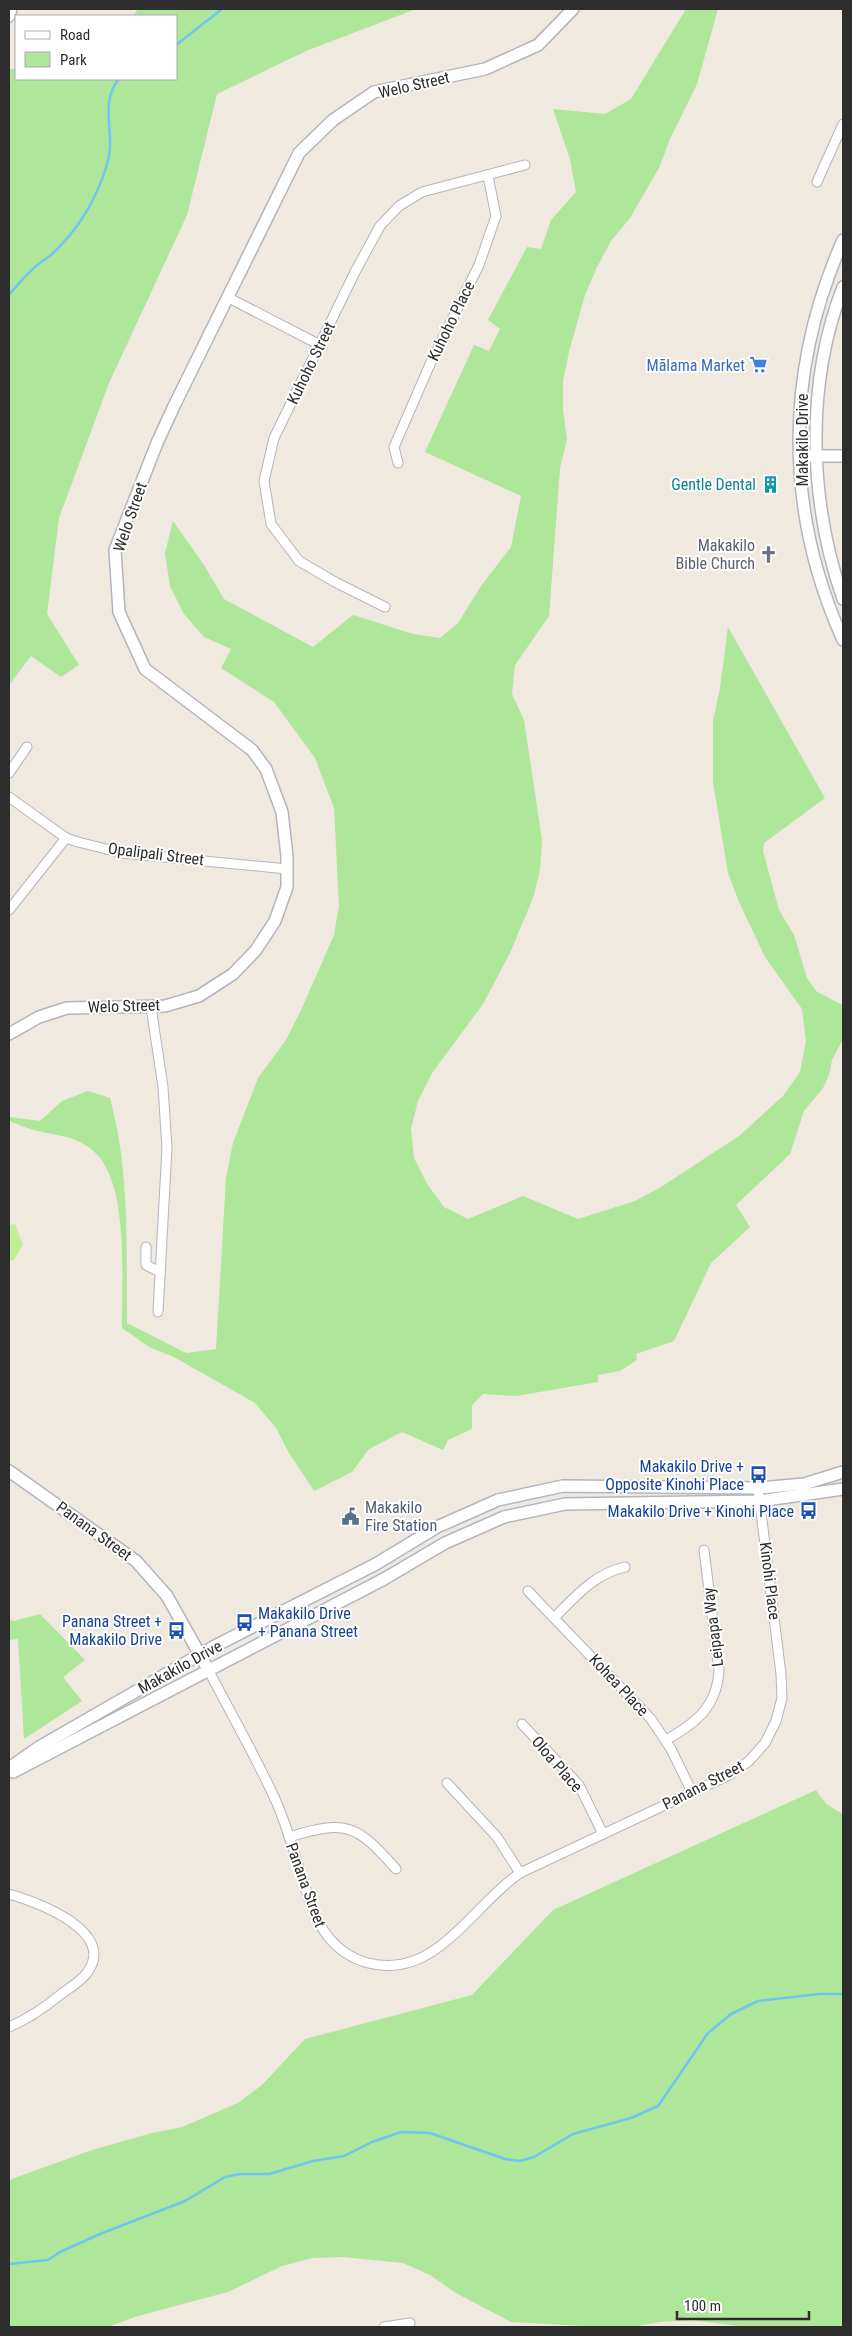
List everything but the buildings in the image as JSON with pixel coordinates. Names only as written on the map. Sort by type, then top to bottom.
[{"type":"main road","points":[[9,16],[11,9]]},
{"type":"main road","name":"Welo Street","points":[[9,1034],[39,1017],[67,1008],[165,1006],[199,996],[233,974],[256,950],[275,921],[287,886],[287,869],[282,812],[266,769],[252,750],[145,669],[119,612],[115,550],[157,442],[298,153],[333,120],[374,92],[485,69],[538,45],[573,9]]},
{"type":"main road","name":"Makakilo Drive","points":[[843,240],[814,320],[800,407],[799,457],[804,521],[818,577],[843,640]]},
{"type":"main road","name":"Makakilo Drive","points":[[843,287],[825,353],[817,408],[816,456],[822,518],[834,572],[843,599]]},
{"type":"main road","points":[[799,457],[843,456]]},
{"type":"main road","name":"Panana Street","points":[[9,1471],[136,1561],[167,1596],[209,1671]]},
{"type":"main road","name":"Makakilo Drive","points":[[9,1768],[39,1747],[200,1654],[376,1564],[437,1527],[467,1512],[498,1500],[530,1491],[563,1486],[758,1488],[804,1484],[843,1472]]},
{"type":"main road","name":"Makakilo Drive","points":[[9,1774],[384,1579],[474,1529],[534,1509],[565,1504],[759,1501],[804,1496],[843,1488]]},
{"type":"main road","points":[[376,1564],[384,1579]]},
{"type":"street","points":[[817,182],[843,124]]},
{"type":"street","name":"Kuhoho Street","points":[[385,607],[335,582],[299,561],[271,524],[264,481],[274,438],[355,272],[380,226],[399,206],[422,192],[525,165]]},
{"type":"street","name":"Kuhoho Place","points":[[398,462],[394,447],[431,362],[479,264],[496,216],[488,176]]},
{"type":"street","points":[[227,297],[320,345]]},
{"type":"street","points":[[9,773],[27,747]]},
{"type":"street","name":"Opalipali Street","points":[[9,798],[66,838],[122,853],[287,869]]},
{"type":"street","points":[[9,910],[66,838]]},
{"type":"street","points":[[151,1007],[164,1087],[166,1148],[158,1312]]},
{"type":"street","points":[[146,1248],[146,1265],[160,1272]]},
{"type":"street","name":"Kinohi Place","points":[[758,1488],[782,1674]]},
{"type":"street","name":"Leipapa Way","points":[[666,1740],[700,1718],[713,1699],[718,1685],[719,1670],[704,1550]]},
{"type":"street","points":[[554,1618],[595,1579],[625,1567]]},
{"type":"street","name":"Kohea Place","points":[[528,1591],[639,1706],[666,1740],[692,1792]]},
{"type":"street","name":"Panana Street","points":[[209,1671],[275,1799],[313,1912],[325,1934],[345,1953],[362,1961],[380,1965],[408,1963],[433,1952],[502,1886],[520,1873],[740,1769],[765,1743],[780,1710],[782,1674]]},
{"type":"street","name":"Oloa Place","points":[[522,1724],[579,1785],[602,1834]]},
{"type":"street","points":[[447,1783],[493,1832],[520,1873]]},
{"type":"street","points":[[289,1837],[326,1827],[347,1828],[371,1842],[396,1869]]},
{"type":"street","points":[[9,1894],[47,1906],[66,1918],[86,1936],[91,1945],[93,1955],[90,1969],[81,1979],[34,2015],[9,2027]]},
{"type":"street","points":[[384,2327],[410,2323]]},
{"type":"green space","points":[[138,9],[416,9],[306,51],[217,94],[187,215],[109,383],[59,518],[47,614],[79,665],[61,677],[31,656],[9,685],[9,69],[15,69],[15,80],[178,80],[178,15],[134,15]]},
{"type":"green space","points":[[686,9],[718,9],[697,84],[670,139],[659,168],[630,218],[611,241],[597,267],[585,295],[563,381],[563,410],[567,439],[560,468],[549,616],[515,665],[512,694],[524,720],[542,840],[540,870],[533,898],[510,953],[483,1004],[432,1073],[418,1101],[411,1129],[414,1158],[427,1184],[444,1207],[468,1219],[523,1196],[578,1219],[635,1201],[661,1187],[739,1136],[783,1096],[800,1072],[806,1041],[802,1009],[765,957],[739,902],[728,873],[713,782],[713,721],[720,688],[728,627],[825,798],[764,843],[763,851],[779,910],[794,935],[807,978],[816,991],[842,1005],[843,1039],[832,1060],[829,1075],[823,1088],[804,1111],[790,1154],[736,1205],[750,1227],[711,1263],[674,1341],[636,1354],[637,1360],[620,1371],[598,1375],[598,1382],[516,1396],[483,1394],[472,1405],[472,1429],[448,1440],[443,1450],[402,1432],[369,1449],[352,1472],[314,1491],[289,1453],[276,1428],[255,1403],[174,1357],[149,1347],[122,1328],[121,1232],[113,1183],[104,1163],[91,1149],[78,1141],[27,1128],[9,1121],[9,1117],[40,1121],[62,1101],[88,1091],[110,1098],[121,1153],[124,1181],[127,1323],[186,1353],[216,1349],[226,1178],[233,1143],[258,1078],[286,1040],[334,935],[339,905],[334,808],[315,758],[274,702],[221,668],[231,649],[204,637],[184,614],[170,586],[165,553],[173,521],[204,565],[224,599],[313,647],[353,615],[413,634],[440,638],[458,623],[481,586],[511,547],[521,496],[425,452],[474,345],[489,351],[500,329],[488,320],[527,247],[541,249],[551,220],[576,192],[570,159],[553,109],[605,114],[631,99]]},
{"type":"green space","points":[[15,1224],[23,1245],[13,1261],[9,1259],[9,1225]]},
{"type":"green space","points":[[40,1614],[85,1660],[63,1677],[82,1701],[24,1739],[18,1639],[9,1640],[9,1619],[14,1621]]},
{"type":"green space","points":[[816,1790],[826,1804],[843,1814],[843,2327],[747,2327],[691,2320],[660,2322],[632,2327],[511,2322],[456,2293],[430,2275],[403,2263],[343,2257],[312,2258],[282,2266],[228,2292],[138,2316],[108,2327],[9,2327],[9,2180],[92,2150],[152,2133],[182,2127],[238,2103],[262,2085],[305,2039],[472,1995],[553,1910]]},
{"type":"waterway","points":[[178,43],[222,9]]},
{"type":"waterway","points":[[9,295],[28,273],[50,256],[66,239],[93,200],[108,159],[110,148],[109,103],[118,80]]},
{"type":"waterway","points":[[9,2264],[48,2260],[60,2252],[100,2234],[185,2201],[225,2177],[240,2174],[269,2174],[313,2161],[344,2156],[372,2142],[401,2132],[430,2133],[505,2159],[520,2161],[534,2157],[573,2134],[631,2118],[658,2106],[708,2033],[731,2014],[758,2001],[819,1994],[843,1994]]},
{"type":"place","name":"Mālama Market","points":[[759,365]]},
{"type":"place","name":"Gentle Dental","points":[[770,484]]},
{"type":"place","name":"Makakilo Bible Church","points":[[769,554]]},
{"type":"place","name":"Makakilo Drive + Opposite Kinohi Place","points":[[758,1475]]},
{"type":"place","name":"Makakilo Drive + Kinohi Place","points":[[808,1511]]},
{"type":"place","name":"Makakilo Fire Station","points":[[351,1516]]},
{"type":"place","name":"Makakilo Drive + Panana Street","points":[[244,1622]]},
{"type":"place","name":"Panana Street + Makakilo Drive","points":[[176,1630]]}]
